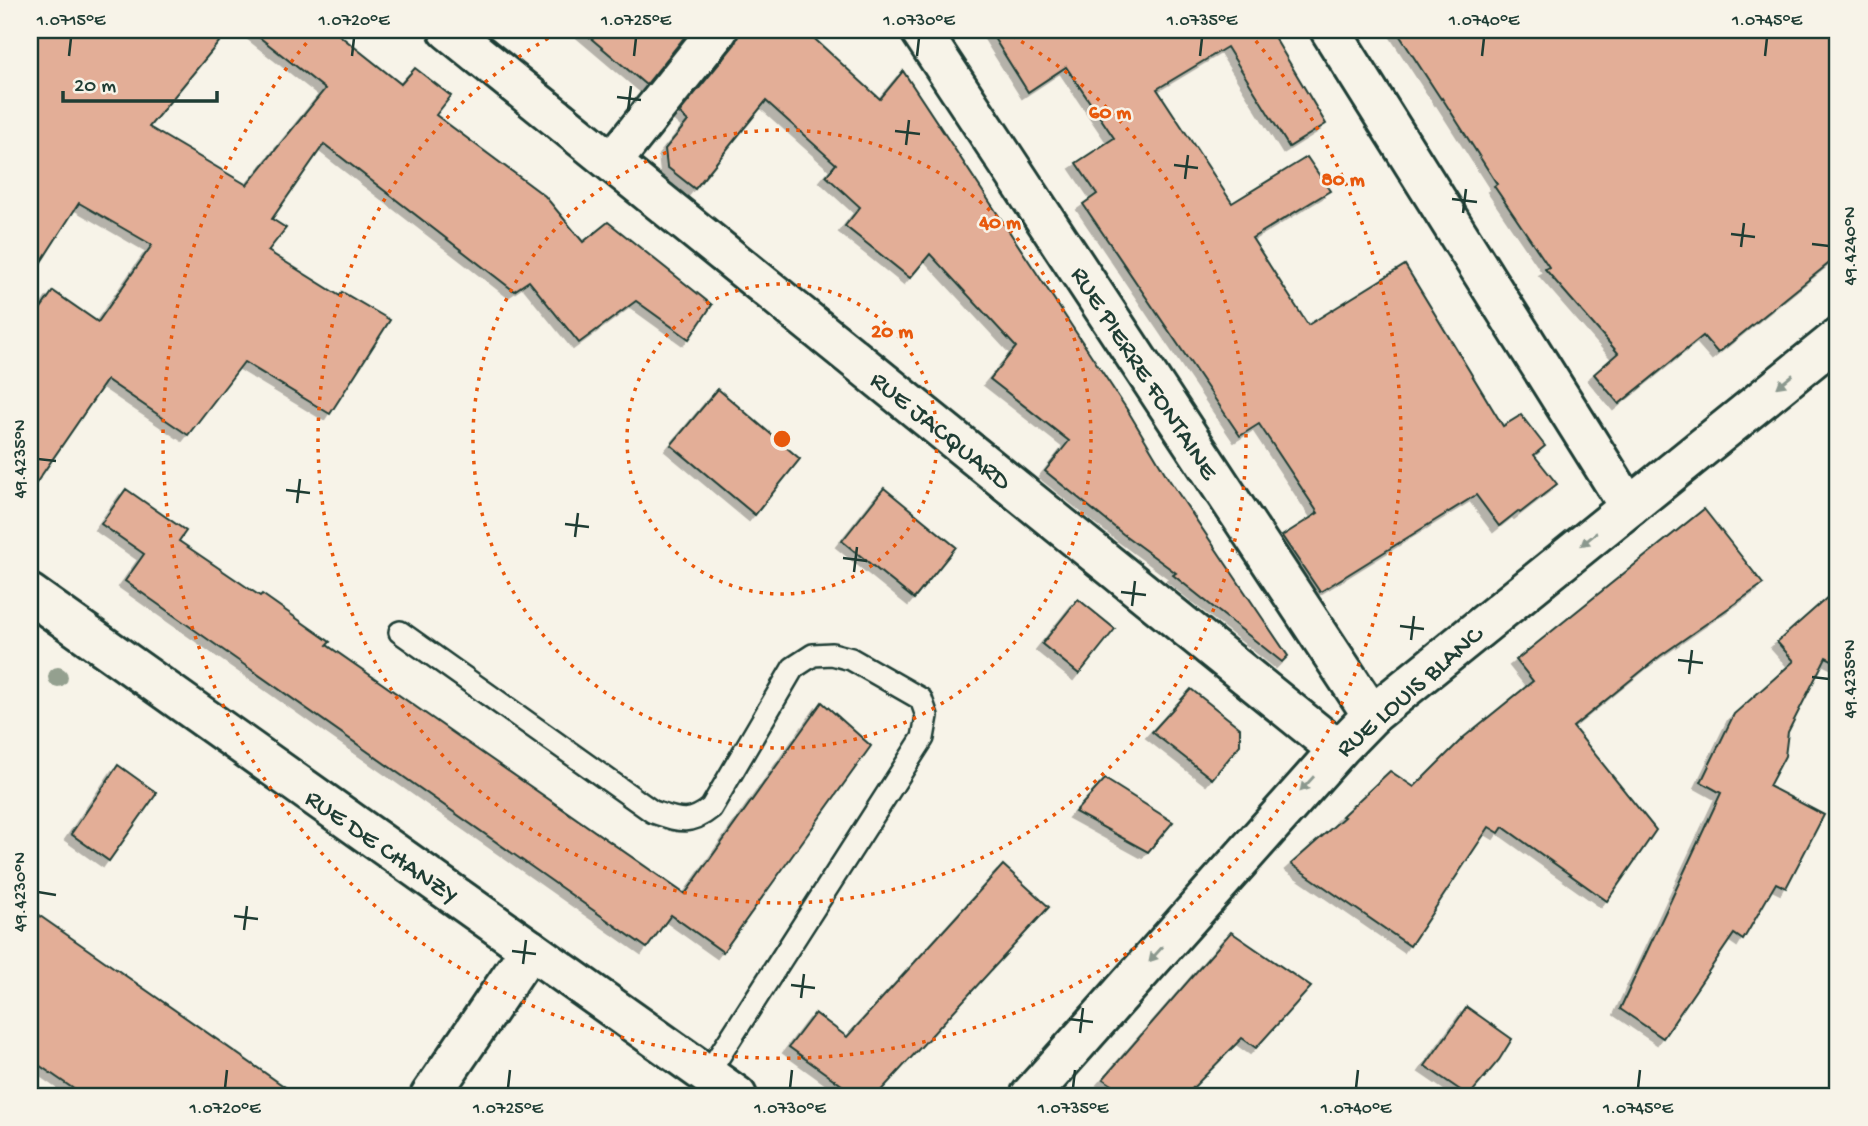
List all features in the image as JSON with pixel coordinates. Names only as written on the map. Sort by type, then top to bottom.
[{"type":"street","name":"RUE JACQUARD","points":[[448,30],[1338,750]]},
{"type":"street","points":[[612,162],[718,30]]},
{"type":"street","name":"RUE PIERRE FONTAINE","points":[[920,30],[1372,715]]},
{"type":"street","points":[[1331,30],[1629,507]]},
{"type":"street","name":"RUE LOUIS BLANC","points":[[1030,1096],[1372,715],[1838,338]]},
{"type":"street","name":"RUE DE CHANZY","points":[[30,594],[722,1086]]},
{"type":"street","points":[[430,1096],[530,949]]},
{"type":"lane","points":[[400,632],[653,812],[678,820],[698,818],[711,808],[793,668],[814,655],[832,654],[851,659],[920,699],[927,716],[923,738],[722,1086]]},
{"type":"building","points":[[30,30],[229,30],[149,127],[247,185],[325,89],[250,30],[333,30],[401,84],[415,68],[451,96],[436,115],[545,196],[583,242],[608,222],[712,305],[689,339],[636,301],[579,343],[529,281],[514,291],[324,144],[272,219],[286,228],[268,251],[340,296],[342,292],[390,320],[330,414],[244,362],[188,435],[107,380],[30,492],[30,324],[53,291],[98,322],[152,245],[79,203],[30,279]]},
{"type":"building","points":[[581,30],[690,30],[646,85]]},
{"type":"building","points":[[739,30],[805,30],[880,99],[903,71],[1128,411],[1168,478],[1288,656],[1282,662],[1173,575],[1176,573],[1045,471],[1069,441],[990,379],[1016,347],[930,254],[910,278],[845,226],[860,207],[826,176],[836,164],[766,101],[695,189],[667,167],[665,149],[688,121],[679,113],[735,44]]},
{"type":"building","points":[[989,30],[1270,30],[1326,124],[1289,147],[1227,47],[1157,89],[1232,203],[1307,157],[1330,191],[1252,238],[1308,325],[1405,265],[1503,426],[1521,415],[1545,446],[1534,455],[1557,484],[1499,526],[1476,495],[1320,592],[1282,536],[1318,513],[1259,424],[1240,436],[1083,204],[1097,194],[1076,163],[1114,138],[1066,67],[1028,92]]},
{"type":"building","points":[[1396,30],[1838,30],[1838,256],[1718,353],[1703,336],[1619,404],[1594,374],[1618,353],[1545,269],[1549,267],[1494,186],[1497,184]]},
{"type":"building","points":[[718,389],[800,459],[755,515],[671,445]]},
{"type":"building","points":[[884,488],[956,547],[914,599],[842,541]]},
{"type":"building","points":[[126,489],[186,531],[179,541],[260,596],[262,594],[330,642],[327,645],[685,894],[822,702],[871,746],[723,952],[671,915],[647,948],[125,581],[144,554],[101,524]]},
{"type":"building","points":[[1704,509],[1763,584],[1660,656],[1573,727],[1656,830],[1607,901],[1503,827],[1499,833],[1489,827],[1410,946],[1291,864],[1390,771],[1414,787],[1464,737],[1533,681],[1516,660]]},
{"type":"building","points":[[1838,588],[1838,663],[1826,657],[1788,732],[1785,756],[1769,786],[1824,815],[1786,888],[1776,883],[1743,940],[1734,934],[1663,1038],[1620,1009],[1721,793],[1701,782],[1734,714],[1794,661],[1777,642]]},
{"type":"building","points":[[1078,599],[1115,629],[1079,674],[1042,644]]},
{"type":"building","points":[[1191,689],[1240,728],[1240,745],[1212,779],[1152,732]]},
{"type":"building","points":[[118,765],[157,793],[109,861],[71,834]]},
{"type":"building","points":[[1105,779],[1173,822],[1148,852],[1075,812]]},
{"type":"building","points":[[1003,865],[1049,907],[876,1096],[857,1096],[789,1047],[815,1013],[847,1037]]},
{"type":"building","points":[[30,909],[298,1096],[84,1096],[30,1059]]},
{"type":"building","points":[[1231,932],[1311,987],[1256,1048],[1242,1038],[1185,1096],[1129,1096],[1103,1079]]},
{"type":"building","points":[[1467,1007],[1512,1039],[1499,1060],[1469,1096],[1425,1066]]}]
